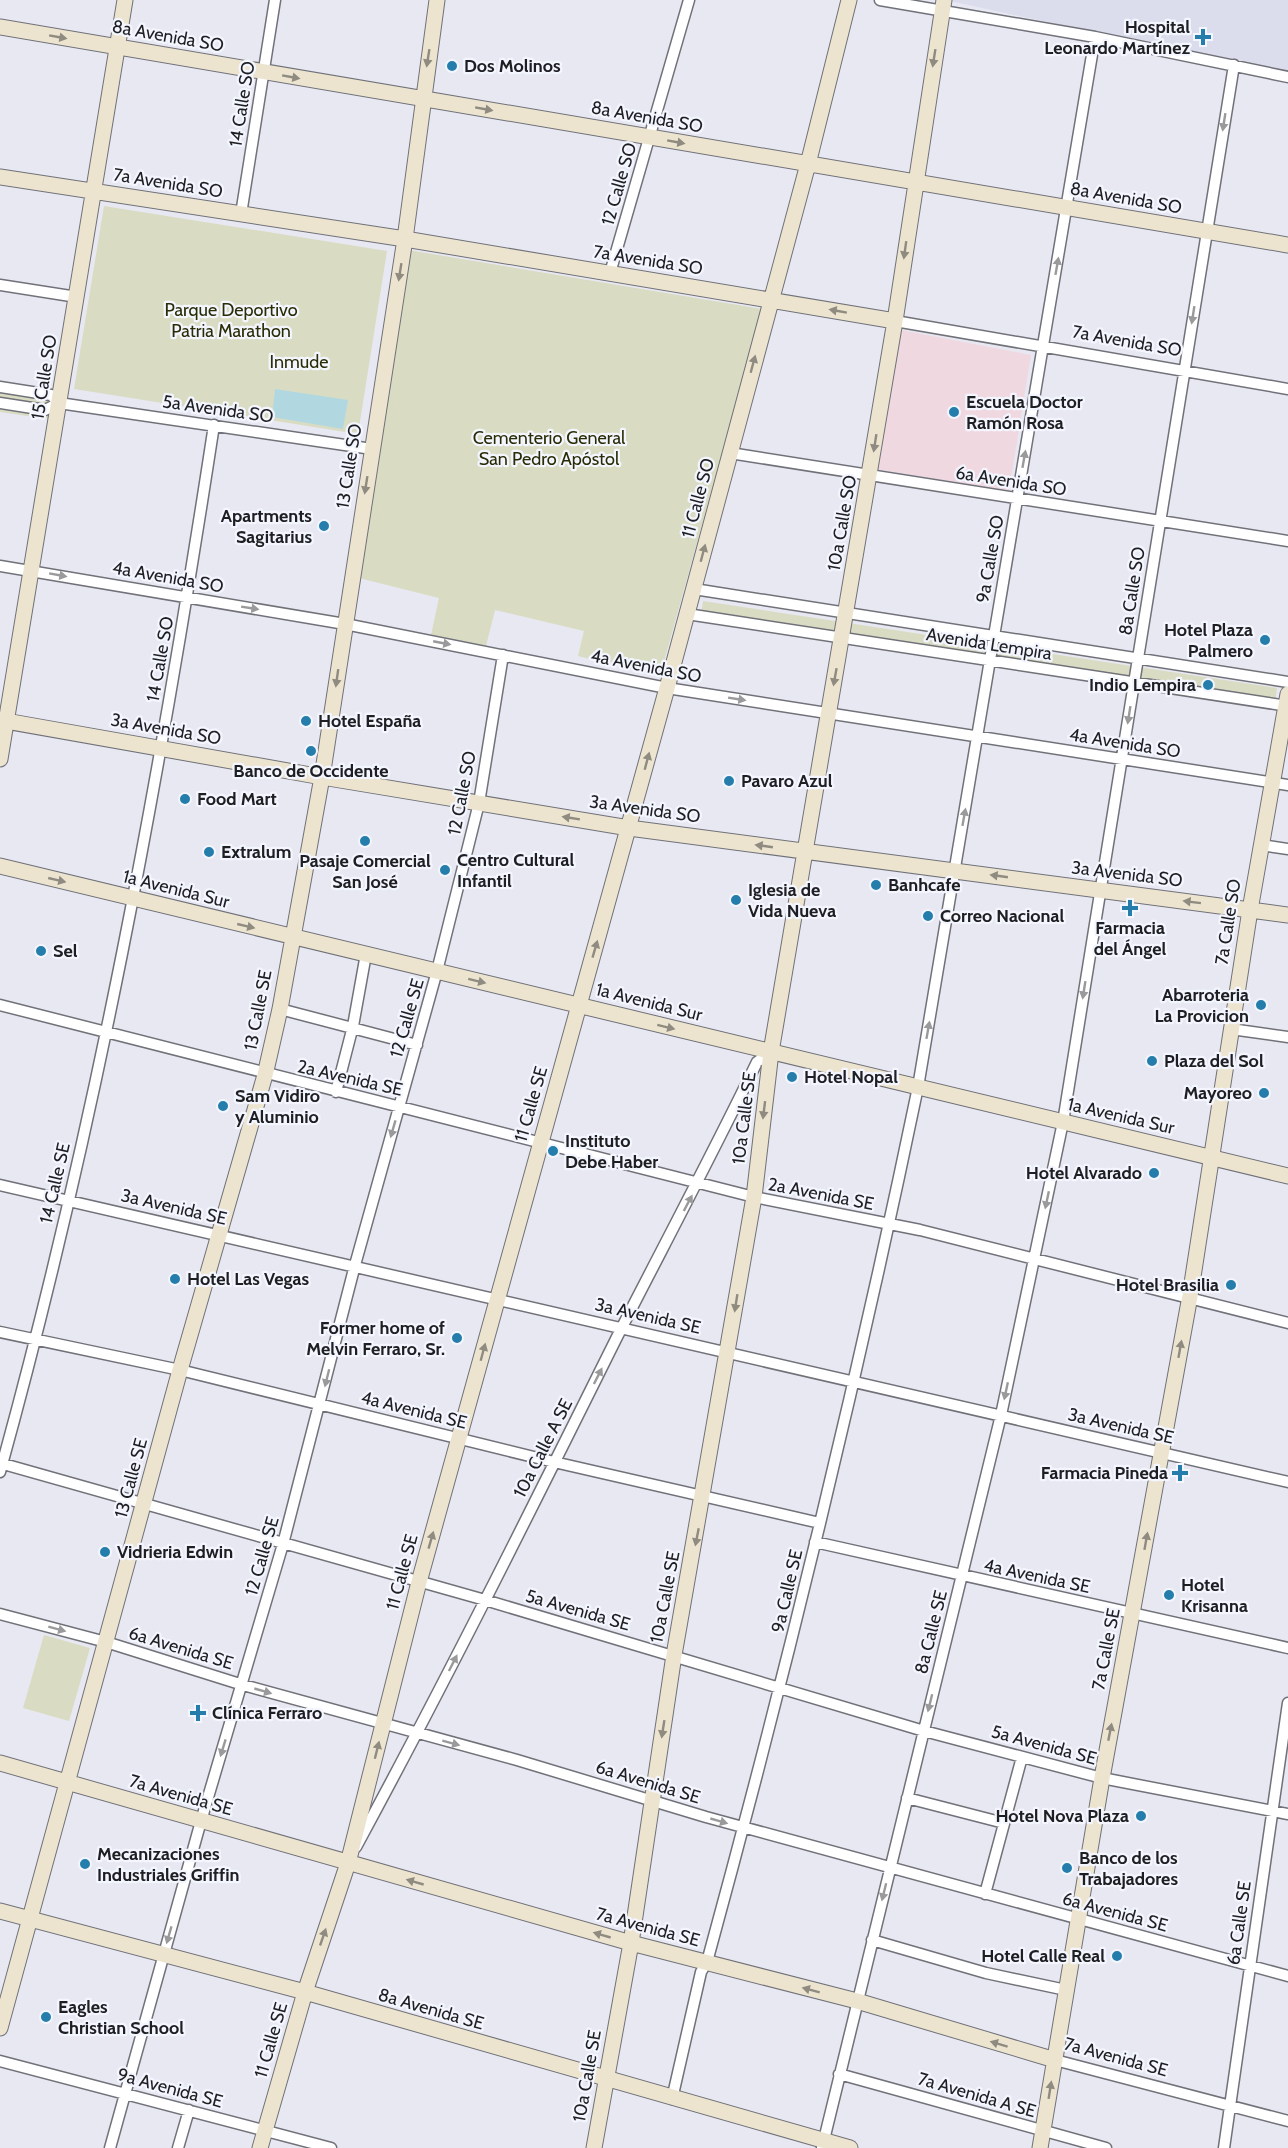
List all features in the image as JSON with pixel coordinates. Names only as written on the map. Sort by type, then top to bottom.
[{"type":"street","name":"15 Calle SO","points":[[0,759],[4,720],[77,297],[125,0]]},
{"type":"street","name":"14 Calle SO","points":[[241,214],[274,0]]},
{"type":"street","name":"13 Calle SO","points":[[292,936],[322,777],[405,239],[437,0]]},
{"type":"street","name":"12 Calle SO","points":[[610,273],[689,0]]},
{"type":"street","name":"11 Calle SO","points":[[579,1005],[668,688],[808,164],[849,0]]},
{"type":"street","points":[[880,0],[943,4],[1288,77]]},
{"type":"street","name":"10a Calle SO","points":[[771,1052],[870,475],[943,4]]},
{"type":"street","name":"8a Avenida SO","points":[[0,27],[1288,245]]},
{"type":"street","name":"9a Calle SO","points":[[918,1087],[1095,37]]},
{"type":"street","name":"8a Calle SO","points":[[1063,1122],[1234,64]]},
{"type":"street","name":"7a Avenida SO","points":[[0,177],[405,239],[1288,389]]},
{"type":"street","points":[[0,285],[77,297]]},
{"type":"street","points":[[0,387],[51,395],[59,403],[45,410],[0,403]]},
{"type":"street","name":"5a Avenida SO","points":[[59,403],[372,449]]},
{"type":"street","name":"14 Calle SO","points":[[132,898],[161,748],[214,425]]},
{"type":"street","name":"6a Avenida SO","points":[[730,453],[1288,541]]},
{"type":"street","name":"4a Avenida SO","points":[[0,566],[345,624],[668,688],[1288,785]]},
{"type":"street","name":"Avenida Lempira","points":[[694,589],[1288,682]]},
{"type":"street","name":"Avenida Lempira","points":[[687,614],[1134,683],[1287,702]]},
{"type":"street","name":"12 Calle SO","points":[[437,971],[479,803],[503,655]]},
{"type":"street","name":"7a Calle SO","points":[[1212,1158],[1250,910],[1287,702]]},
{"type":"street","name":"3a Avenida SO","points":[[4,720],[322,777],[629,828],[1288,915]]},
{"type":"street","points":[[1261,845],[1288,849]]},
{"type":"street","name":"1a Avenida Sur","points":[[0,866],[1288,1176]]},
{"type":"street","name":"14 Calle SE","points":[[1,1467],[68,1200],[106,1031],[132,898]]},
{"type":"street","name":"13 Calle SE","points":[[0,2028],[145,1505],[180,1370],[265,1075],[280,1009],[292,936]]},
{"type":"street","points":[[336,1092],[354,1026],[366,954]]},
{"type":"street","name":"12 Calle SE","points":[[110,2148],[201,1821],[283,1544],[355,1265],[437,971]]},
{"type":"street","name":"2a Avenida SE","points":[[0,1005],[106,1031],[265,1075],[541,1141],[754,1197],[890,1224],[1190,1296],[1288,1323]]},
{"type":"street","name":"11 Calle SE","points":[[260,2148],[304,1992],[348,1863],[419,1582],[579,1005]]},
{"type":"street","points":[[280,1009],[354,1026],[417,1045]]},
{"type":"street","points":[[1231,1029],[1288,1037]]},
{"type":"street","name":"10a Calle A SE","points":[[348,1863],[418,1733],[623,1327],[699,1183],[757,1062],[771,1052]]},
{"type":"street","name":"10a Calle SE","points":[[594,2148],[631,1943],[674,1655],[704,1498],[754,1197],[771,1052]]},
{"type":"street","name":"9a Calle SE","points":[[672,2099],[701,1972],[707,1962],[780,1689],[890,1224],[918,1087]]},
{"type":"street","name":"8a Calle SE","points":[[823,2144],[1001,1415],[1063,1122]]},
{"type":"street","name":"7a Calle SE","points":[[1040,2148],[1077,1920],[1190,1296],[1212,1158]]},
{"type":"street","name":"3a Avenida SE","points":[[0,1185],[728,1351],[1288,1482]]},
{"type":"street","name":"4a Avenida SE","points":[[0,1332],[180,1370],[704,1498],[820,1523]]},
{"type":"street","name":"5a Avenida SE","points":[[1,1467],[485,1600],[924,1731],[1102,1778],[1288,1814]]},
{"type":"street","name":"4a Avenida SE","points":[[815,1542],[1288,1648]]},
{"type":"street","name":"6a Avenida SE","points":[[0,1614],[106,1642],[243,1684],[744,1827],[1288,1976]]},
{"type":"street","name":"6a Calle SE","points":[[1224,2148],[1288,1703]]},
{"type":"street","points":[[985,1894],[1022,1756]]},
{"type":"street","name":"7a Avenida SE","points":[[0,1763],[631,1943],[857,2001],[1055,2060],[1288,2121]]},
{"type":"street","points":[[907,1798],[1004,1823]]},
{"type":"street","name":"8a Avenida SE","points":[[0,1911],[304,1992],[823,2144],[850,2148]]},
{"type":"street","points":[[872,1940],[986,1973],[1066,1990]]},
{"type":"street","name":"9a Avenida SE","points":[[0,2061],[331,2148]]},
{"type":"street","name":"7a Avenida A SE","points":[[839,2074],[1106,2148]]},
{"type":"street","points":[[178,2148],[189,2110]]},
{"type":"shaded area","name":"Hospital Leonardo Martínez","points":[[950,0],[1288,0],[1288,74],[950,1]]},
{"type":"shaded area","name":"Escuela Doctor Ramón Rosa","points":[[901,330],[1031,355],[1009,491],[876,469]]},
{"type":"shaded area","points":[[275,389],[348,400],[343,429],[272,417]]},
{"type":"green space","name":"Parque Deportivo Patria Marathon","points":[[104,206],[387,251],[358,434],[74,389]]},
{"type":"green space","name":"Cementerio General San Pedro Apóstol","points":[[408,250],[762,309],[660,676],[578,656],[584,631],[495,610],[486,646],[431,635],[439,598],[359,578]]},
{"type":"green space","points":[[0,382],[67,391],[63,421],[0,412]]},
{"type":"green space","points":[[703,601],[1277,688],[1275,703],[701,615]]},
{"type":"green space","points":[[44,1635],[90,1648],[69,1721],[23,1708]]},
{"type":"place","name":"Hospital Leonardo Martínez","points":[[1203,37]]},
{"type":"place","name":"Dos Molinos","points":[[452,66]]},
{"type":"place","name":"Escuela Doctor Ramón Rosa","points":[[954,412]]},
{"type":"place","name":"Apartments Sagitarius","points":[[324,526]]},
{"type":"place","name":"Hotel Plaza Palmero","points":[[1265,640]]},
{"type":"place","name":"Indio Lempira","points":[[1208,685]]},
{"type":"place","name":"Hotel España","points":[[306,721]]},
{"type":"place","name":"Banco de Occidente","points":[[311,751]]},
{"type":"place","name":"Pavaro Azul","points":[[729,781]]},
{"type":"place","name":"Food Mart","points":[[185,799]]},
{"type":"place","name":"Pasaje Comercial San José","points":[[365,841]]},
{"type":"place","name":"Extralum","points":[[209,852]]},
{"type":"place","name":"Centro Cultural Infantil","points":[[445,870]]},
{"type":"place","name":"Banhcafe","points":[[876,885]]},
{"type":"place","name":"Iglesia de Vida Nueva","points":[[736,900]]},
{"type":"place","name":"Farmacia del Ángel","points":[[1130,908]]},
{"type":"place","name":"Correo Nacional","points":[[928,916]]},
{"type":"place","name":"Sel","points":[[41,951]]},
{"type":"place","name":"Abarroteria La Provicion","points":[[1261,1005]]},
{"type":"place","name":"Plaza del Sol","points":[[1152,1061]]},
{"type":"place","name":"Hotel Nopal","points":[[792,1077]]},
{"type":"place","name":"Mayoreo","points":[[1264,1093]]},
{"type":"place","name":"Sam Vidiro y Aluminio","points":[[223,1106]]},
{"type":"place","name":"Instituto Debe Haber","points":[[553,1151]]},
{"type":"place","name":"Hotel Alvarado","points":[[1154,1173]]},
{"type":"place","name":"Hotel Las Vegas","points":[[175,1279]]},
{"type":"place","name":"Hotel Brasilia","points":[[1231,1285]]},
{"type":"place","name":"Former home of Melvin Ferraro, Sr.","points":[[457,1338]]},
{"type":"place","name":"Farmacia Pineda","points":[[1180,1473]]},
{"type":"place","name":"Vidrieria Edwin","points":[[105,1552]]},
{"type":"place","name":"Hotel Krisanna","points":[[1169,1595]]},
{"type":"place","name":"Clínica Ferraro","points":[[198,1713]]},
{"type":"place","name":"Hotel Nova Plaza","points":[[1141,1816]]},
{"type":"place","name":"Mecanizaciones Industriales Griffin","points":[[85,1864]]},
{"type":"place","name":"Banco de los Trabajadores","points":[[1067,1868]]},
{"type":"place","name":"Hotel Calle Real","points":[[1117,1956]]},
{"type":"place","name":"Eagles Christian School","points":[[46,2017]]},
{"type":"park label","name":"Inmude","points":[[299,362]]}]
